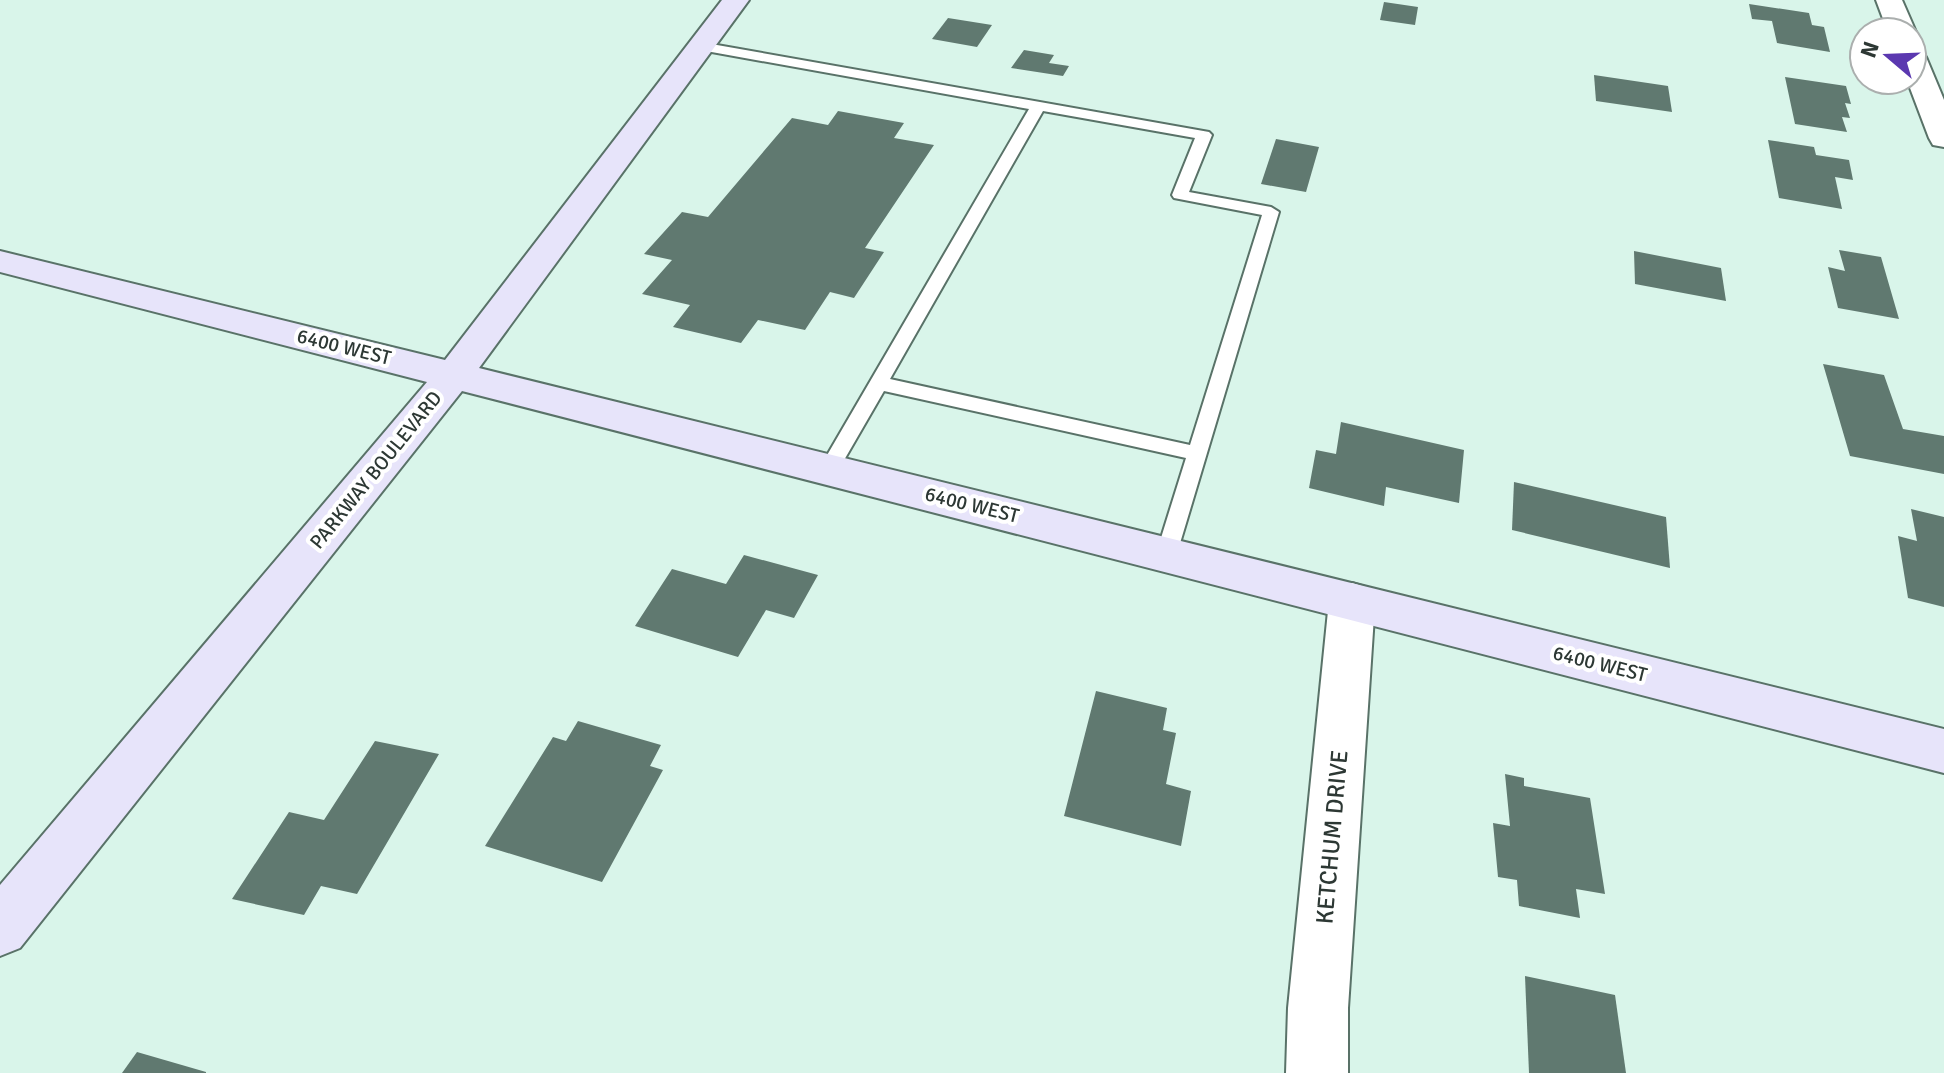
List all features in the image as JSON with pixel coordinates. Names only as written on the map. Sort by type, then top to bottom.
[{"type":"street","name":"PARKWAY BOULEVARD","points":[[0,928],[455,374],[736,0]]},
{"type":"street","points":[[1927,96],[1944,138]]},
{"type":"street","name":"6400 WEST","points":[[0,261],[1944,751]]},
{"type":"street","name":"KETCHUM DRIVE","points":[[1317,1073],[1318,1008],[1352,601]]},
{"type":"lane","points":[[700,46],[1204,135],[1180,195],[1271,212],[1167,554]]},
{"type":"lane","points":[[829,469],[1038,106]]},
{"type":"lane","points":[[878,383],[1199,454]]},
{"type":"building","points":[[1384,2],[1418,7],[1415,25],[1380,20]]},
{"type":"building","points":[[1749,4],[1809,13],[1812,25],[1824,27],[1830,52],[1777,43],[1772,21],[1752,19]]},
{"type":"building","points":[[948,18],[992,25],[977,47],[932,39]]},
{"type":"building","points":[[1024,50],[1054,55],[1049,63],[1069,66],[1063,76],[1011,68]]},
{"type":"building","points":[[1594,75],[1668,86],[1672,112],[1596,101]]},
{"type":"building","points":[[1785,77],[1846,86],[1851,104],[1845,103],[1850,118],[1842,117],[1847,132],[1795,124]]},
{"type":"building","points":[[838,111],[904,123],[894,138],[934,145],[865,248],[884,252],[854,298],[830,292],[805,330],[758,320],[741,343],[673,327],[690,305],[642,294],[672,260],[644,254],[682,212],[708,217],[792,118],[828,125]]},
{"type":"building","points":[[1276,139],[1319,147],[1306,192],[1261,184]]},
{"type":"building","points":[[1768,140],[1814,147],[1816,155],[1849,160],[1853,180],[1835,177],[1842,209],[1779,198]]},
{"type":"building","points":[[1839,250],[1881,257],[1899,319],[1838,308],[1828,267],[1845,271]]},
{"type":"building","points":[[1634,251],[1721,268],[1726,301],[1635,284]]},
{"type":"building","points":[[1823,364],[1884,375],[1903,429],[1944,436],[1944,474],[1850,456]]},
{"type":"building","points":[[1341,422],[1464,450],[1459,503],[1386,487],[1384,506],[1309,488],[1316,450],[1336,454]]},
{"type":"building","points":[[1514,482],[1666,517],[1670,568],[1512,530]]},
{"type":"building","points":[[1911,509],[1944,517],[1944,607],[1908,598],[1898,536],[1917,541]]},
{"type":"building","points":[[744,555],[818,575],[794,618],[766,610],[738,657],[635,626],[672,569],[726,584]]},
{"type":"building","points":[[1096,691],[1167,708],[1163,730],[1176,733],[1166,784],[1191,791],[1181,846],[1064,816]]},
{"type":"building","points":[[578,721],[661,745],[650,766],[663,770],[602,882],[485,846],[553,737],[566,741]]},
{"type":"building","points":[[375,741],[439,754],[357,894],[321,886],[304,915],[232,899],[289,812],[324,820]]},
{"type":"building","points":[[1505,774],[1524,778],[1524,786],[1590,798],[1605,894],[1576,889],[1580,918],[1519,906],[1517,880],[1498,877],[1493,823],[1510,826]]},
{"type":"building","points":[[1525,976],[1615,995],[1626,1073],[1529,1073]]},
{"type":"building","points":[[137,1052],[206,1072],[206,1073],[122,1073]]}]
